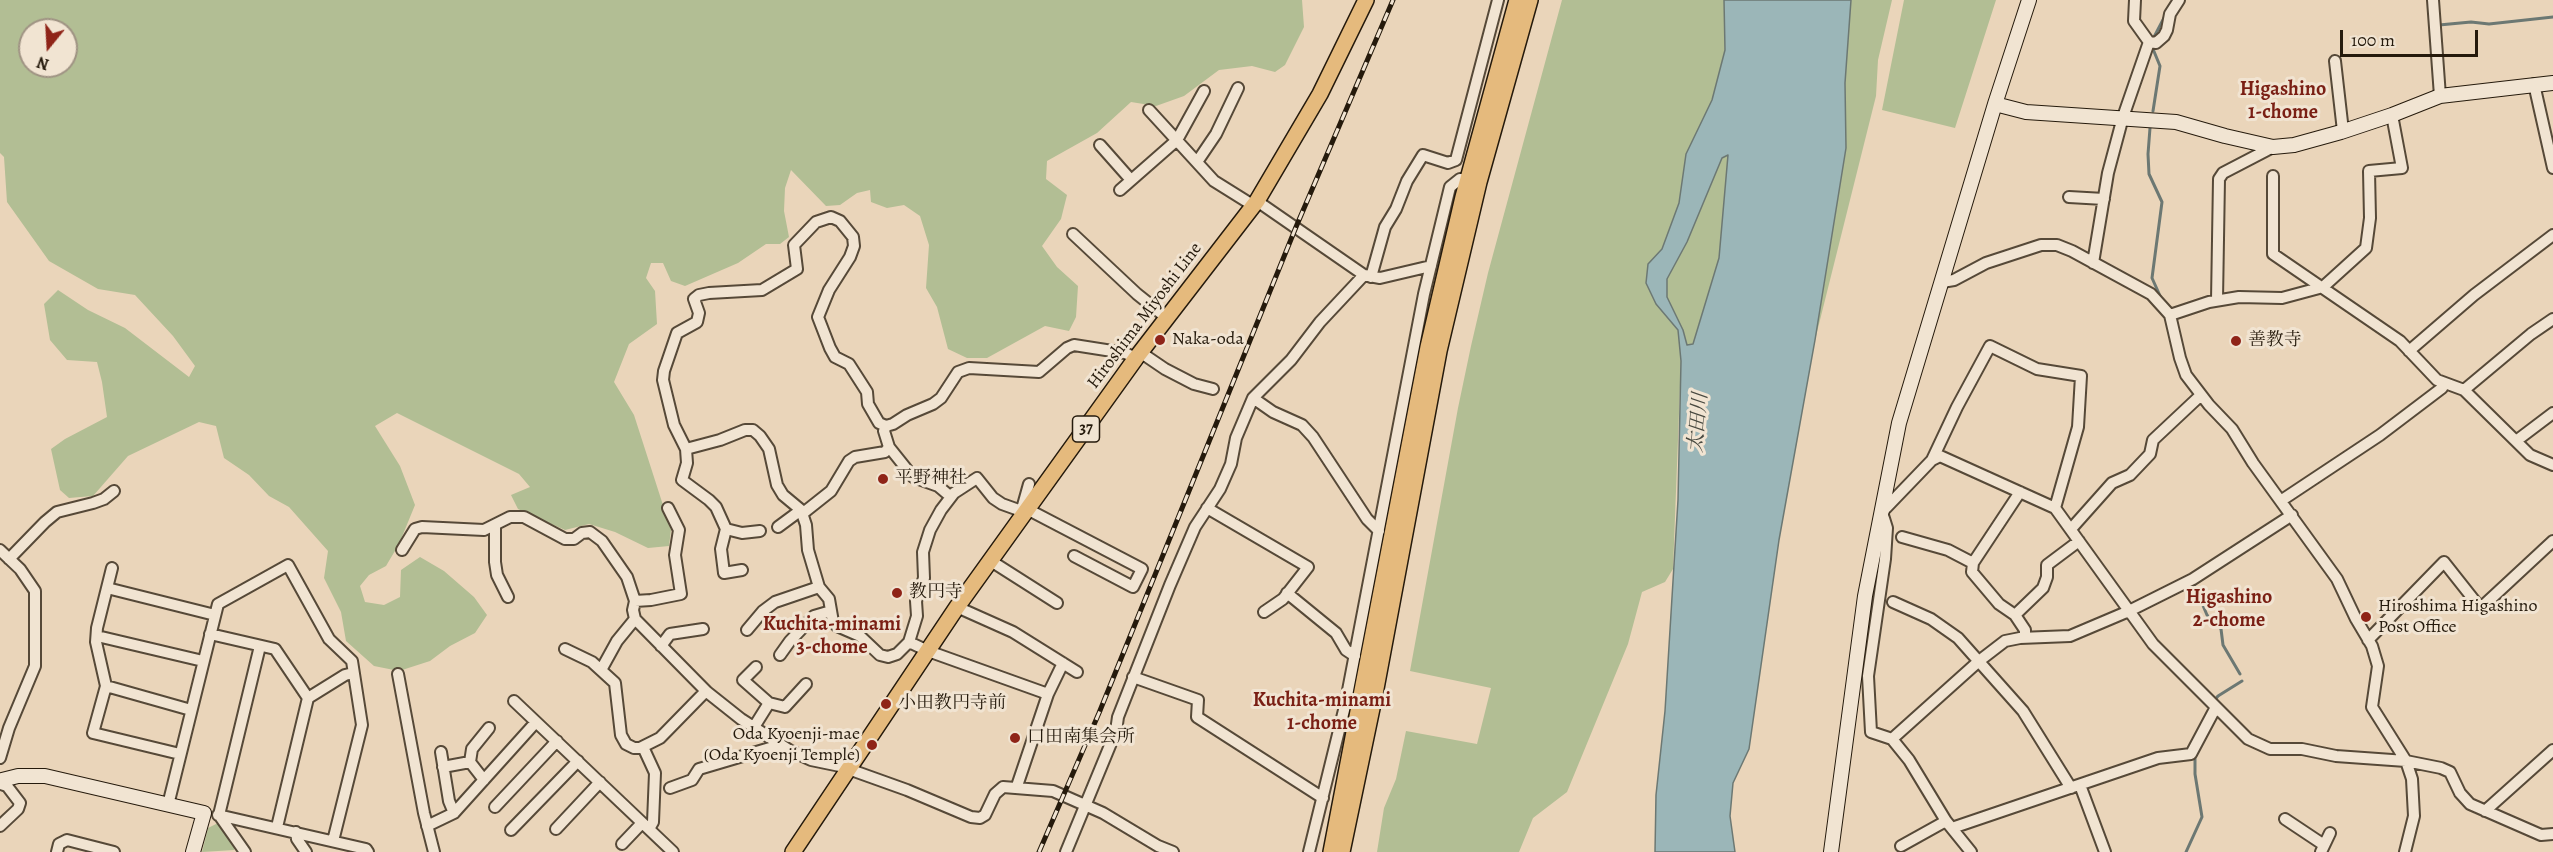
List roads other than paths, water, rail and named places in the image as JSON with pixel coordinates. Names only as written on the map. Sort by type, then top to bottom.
[{"type":"main road","name":"Hiroshima Miyoshi Line","points":[[793,852],[957,607],[1138,355],[1255,204],[1320,94],[1366,0]]},
{"type":"main road","points":[[1342,852],[1376,694],[1439,351],[1474,181],[1517,0]]},
{"type":"main road","points":[[1331,852],[1428,347],[1474,181],[1530,0]]},
{"type":"street","points":[[1066,852],[1116,731],[1118,717],[1133,677],[1195,527],[1220,489],[1231,465],[1236,438],[1253,398],[1291,360],[1320,322],[1367,276],[1385,227],[1396,210],[1407,181],[1423,155],[1448,163],[1456,160],[1498,0]]},
{"type":"street","points":[[1831,852],[1865,597],[1899,423],[1995,104],[2029,0]]},
{"type":"street","points":[[2135,0],[2134,21],[2149,42],[2156,43],[2164,36],[2170,14],[2179,0]]},
{"type":"street","points":[[2433,0],[2440,96]]},
{"type":"street","points":[[2094,263],[2108,173],[2123,117],[2149,42]]},
{"type":"street","points":[[2335,61],[2343,131]]},
{"type":"street","points":[[1995,104],[2026,112],[2176,122],[2273,147],[2294,145],[2343,131],[2440,96],[2553,83]]},
{"type":"street","points":[[2534,84],[2553,168]]},
{"type":"street","points":[[1197,162],[1216,134],[1238,88]]},
{"type":"street","points":[[1120,190],[1177,140],[1204,91]]},
{"type":"street","points":[[1149,110],[1214,181],[1255,204],[1367,276],[1380,278],[1431,266]]},
{"type":"street","points":[[2170,315],[2217,300],[2239,297],[2282,298],[2323,287],[2366,248],[2370,218],[2369,171],[2402,168],[2392,115]]},
{"type":"street","points":[[1100,145],[1131,180]]},
{"type":"street","points":[[2217,300],[2219,178],[2223,173],[2273,147]]},
{"type":"street","points":[[2273,176],[2273,254],[2400,341],[2437,380],[2464,390],[2530,455],[2553,465]]},
{"type":"street","points":[[1309,852],[1355,656],[1424,294],[1450,187],[1460,179],[1474,181]]},
{"type":"street","points":[[2069,197],[2104,199]]},
{"type":"street","points":[[742,570],[724,573],[721,549],[726,529],[716,507],[682,480],[687,463],[686,449],[674,425],[663,380],[671,343],[677,333],[697,322],[699,313],[694,299],[699,295],[709,293],[762,290],[796,268],[794,245],[816,222],[831,217],[840,221],[849,231],[854,246],[850,257],[829,290],[818,317],[835,357],[849,364],[867,392],[868,404],[875,418],[886,426]]},
{"type":"street","points":[[1073,234],[1137,294],[1167,318]]},
{"type":"street","points":[[2409,351],[2474,295],[2553,236]]},
{"type":"street","points":[[1942,282],[1954,280],[1986,263],[2041,245],[2057,245],[2151,294],[2170,315],[2186,375],[2232,429],[2253,463],[2337,579],[2368,640],[2378,666],[2372,707],[2406,761],[2412,779],[2414,816],[2405,852]]},
{"type":"street","points":[[2464,390],[2531,334],[2553,320]]},
{"type":"street","points":[[951,497],[938,486],[913,477],[889,447],[884,431],[886,426],[941,399],[958,372],[969,368],[1039,372],[1067,348],[1074,345],[1138,355],[1194,384],[1213,389]]},
{"type":"street","points":[[1882,512],[1932,460],[1990,346],[2037,369],[2081,376],[2078,427],[2055,508]]},
{"type":"street","points":[[2282,500],[2380,435],[2442,388],[2445,383]]},
{"type":"street","points":[[2071,529],[2112,483],[2130,475],[2150,454],[2153,440],[2201,395]]},
{"type":"street","points":[[1253,398],[1273,412],[1302,424],[1367,519],[1379,531]]},
{"type":"street","points":[[2516,441],[2553,413]]},
{"type":"street","points":[[686,449],[720,440],[745,430],[753,430],[760,436],[769,449],[777,485],[783,495],[801,512],[808,550],[819,587],[829,599],[837,626],[860,636],[880,655],[888,657],[897,654],[909,642],[917,616],[916,601],[924,578],[923,552],[930,530],[951,497],[977,478],[993,498],[1002,504],[1014,510],[1026,511],[1142,569],[1133,587],[1074,556]]},
{"type":"street","points":[[778,527],[831,491],[849,461],[855,457],[881,454],[889,447]]},
{"type":"street","points":[[1932,460],[1940,456],[2055,508],[2153,644],[2248,739],[2270,749],[2302,749],[2336,756],[2406,761],[2441,768],[2450,772],[2470,804],[2541,835],[2553,834]]},
{"type":"street","points":[[1026,511],[1029,484]]},
{"type":"street","points":[[9,559],[57,512],[104,499],[114,491]]},
{"type":"street","points":[[2020,492],[1973,562],[1972,572],[2000,604],[2015,615],[2025,630],[2025,638]]},
{"type":"street","points":[[635,601],[681,594],[675,555],[679,530],[668,508]]},
{"type":"street","points":[[1207,508],[1308,567],[1287,594],[1264,612]]},
{"type":"street","points":[[1882,512],[1887,528],[1885,559],[1870,652],[1868,687],[1871,732],[1892,739],[1909,760],[1949,825],[1971,852]]},
{"type":"street","points":[[1892,739],[1979,661],[2005,641],[2070,636],[2193,579],[2292,515]]},
{"type":"street","points":[[402,550],[415,529],[484,530],[510,517],[524,517],[565,539],[574,539],[582,533],[590,532],[602,541],[627,577],[635,601],[633,610],[635,619],[706,691],[780,745],[811,760],[849,769],[971,817],[980,818],[985,815],[995,794],[1003,787],[1017,786],[1053,791],[1084,804],[1158,846],[1173,852]]},
{"type":"street","points":[[495,525],[497,575],[508,597]]},
{"type":"street","points":[[726,529],[742,532],[760,531]]},
{"type":"street","points":[[1902,537],[1948,550],[1973,562]]},
{"type":"street","points":[[2015,615],[2043,588],[2047,577],[2047,565],[2079,541]]},
{"type":"street","points":[[2368,640],[2444,562],[2478,605],[2484,606],[2553,541]]},
{"type":"street","points":[[0,550],[35,591],[35,666],[9,728],[0,758]]},
{"type":"street","points":[[991,561],[1057,603]]},
{"type":"street","points":[[168,805],[218,604],[288,565],[329,639],[352,661],[362,725],[333,841]]},
{"type":"street","points":[[112,568],[97,636],[106,686],[93,733],[180,754]]},
{"type":"street","points":[[747,630],[763,611],[776,602],[819,587]]},
{"type":"street","points":[[107,588],[215,615]]},
{"type":"street","points":[[1287,594],[1336,633],[1346,650],[1355,656]]},
{"type":"street","points":[[1893,602],[1931,619],[1958,638],[2023,711],[2075,786],[2105,852]]},
{"type":"street","points":[[957,607],[1013,632],[1077,672]]},
{"type":"street","points":[[780,655],[789,641],[814,616],[831,611]]},
{"type":"street","points":[[601,670],[617,641],[635,619]]},
{"type":"street","points":[[661,646],[670,634],[702,628]]},
{"type":"street","points":[[210,634],[275,650],[308,698]]},
{"type":"street","points":[[97,636],[203,661]]},
{"type":"street","points":[[909,642],[1048,694]]},
{"type":"street","points":[[242,851],[219,815],[260,646]]},
{"type":"street","points":[[565,649],[592,662],[615,683],[621,735],[626,744],[634,748],[643,747],[660,738],[706,691]]},
{"type":"street","points":[[1017,786],[1048,694],[1063,663]]},
{"type":"street","points":[[756,667],[742,680],[769,703],[785,707],[806,684]]},
{"type":"street","points":[[277,827],[308,698],[345,675],[353,673]]},
{"type":"street","points":[[398,674],[434,852]]},
{"type":"street","points":[[1133,677],[1198,700],[1197,717],[1323,798]]},
{"type":"street","points":[[106,686],[191,710]]},
{"type":"street","points":[[514,701],[673,852]]},
{"type":"street","points":[[754,727],[769,703]]},
{"type":"street","points":[[1901,846],[1949,825],[2158,758],[2191,754],[2216,707]]},
{"type":"street","points":[[427,826],[453,813],[536,722]]},
{"type":"street","points":[[484,780],[470,762],[472,749],[489,728]]},
{"type":"street","points":[[495,807],[556,741]]},
{"type":"street","points":[[670,788],[692,780],[699,770],[780,745]]},
{"type":"street","points":[[622,844],[653,822],[655,773],[643,747]]},
{"type":"street","points":[[2485,811],[2553,750]]},
{"type":"street","points":[[441,752],[453,813]]},
{"type":"street","points":[[511,830],[578,761]]},
{"type":"street","points":[[443,766],[470,762]]},
{"type":"street","points":[[1,780],[18,776],[45,776],[204,813],[277,827],[366,849],[368,852]]},
{"type":"street","points":[[0,826],[18,808],[20,802],[1,780]]},
{"type":"street","points":[[556,829],[600,782]]},
{"type":"street","points":[[194,852],[204,813]]},
{"type":"street","points":[[2285,819],[2323,849],[2330,833]]},
{"type":"street","points":[[296,832],[297,839],[306,852]]},
{"type":"street","points":[[57,852],[59,844],[68,840],[114,852]]},
{"type":"water","name":"太田川","points":[[1724,0],[1851,0],[1845,83],[1846,148],[1779,540],[1749,749],[1733,783],[1730,816],[1735,852],[1655,852],[1656,795],[1665,711],[1678,500],[1681,361],[1678,330],[1656,304],[1646,283],[1648,264],[1662,249],[1679,203],[1686,154],[1712,100],[1725,50]],"holes":[[[1728,155],[1719,258],[1693,344],[1687,345],[1683,330],[1667,297],[1667,279],[1687,242],[1722,158]]]},
{"type":"waterway","points":[[2153,39],[2166,14]]},
{"type":"waterway","points":[[2439,25],[2471,22],[2489,24],[2553,17]]},
{"type":"waterway","points":[[2153,49],[2160,66],[2153,111]]},
{"type":"waterway","points":[[2150,128],[2149,174],[2162,202],[2152,278],[2161,298]]},
{"type":"waterway","points":[[2193,582],[2207,615],[2221,629],[2223,645],[2240,674]]},
{"type":"waterway","points":[[2214,701],[2242,681]]},
{"type":"waterway","points":[[2186,852],[2202,817],[2195,774],[2195,755]]},
{"type":"railway","points":[[1039,852],[1099,713],[1296,227],[1393,0]]},
{"type":"place","name":"Naka-oda","points":[[1160,340]]},
{"type":"place","name":"善教寺","points":[[2236,341]]},
{"type":"place","name":"平野神社","points":[[883,479]]},
{"type":"place","name":"教円寺","points":[[897,593]]},
{"type":"place","name":"Hiroshima Higashino Post Office","points":[[2366,617]]},
{"type":"place","name":"小田教円寺前","points":[[886,704]]},
{"type":"place","name":"口田南集会所","points":[[1015,738]]},
{"type":"place","name":"Oda Kyoenji-mae (Oda Kyoenji Temple)","points":[[872,745]]},
{"type":"district","name":"Higashino 1-chome","points":[[2283,102]]},
{"type":"district","name":"Higashino 2-chome","points":[[2229,610]]},
{"type":"district","name":"Kuchita-minami 3-chome","points":[[832,636]]},
{"type":"district","name":"Kuchita-minami 1-chome","points":[[1322,712]]}]
